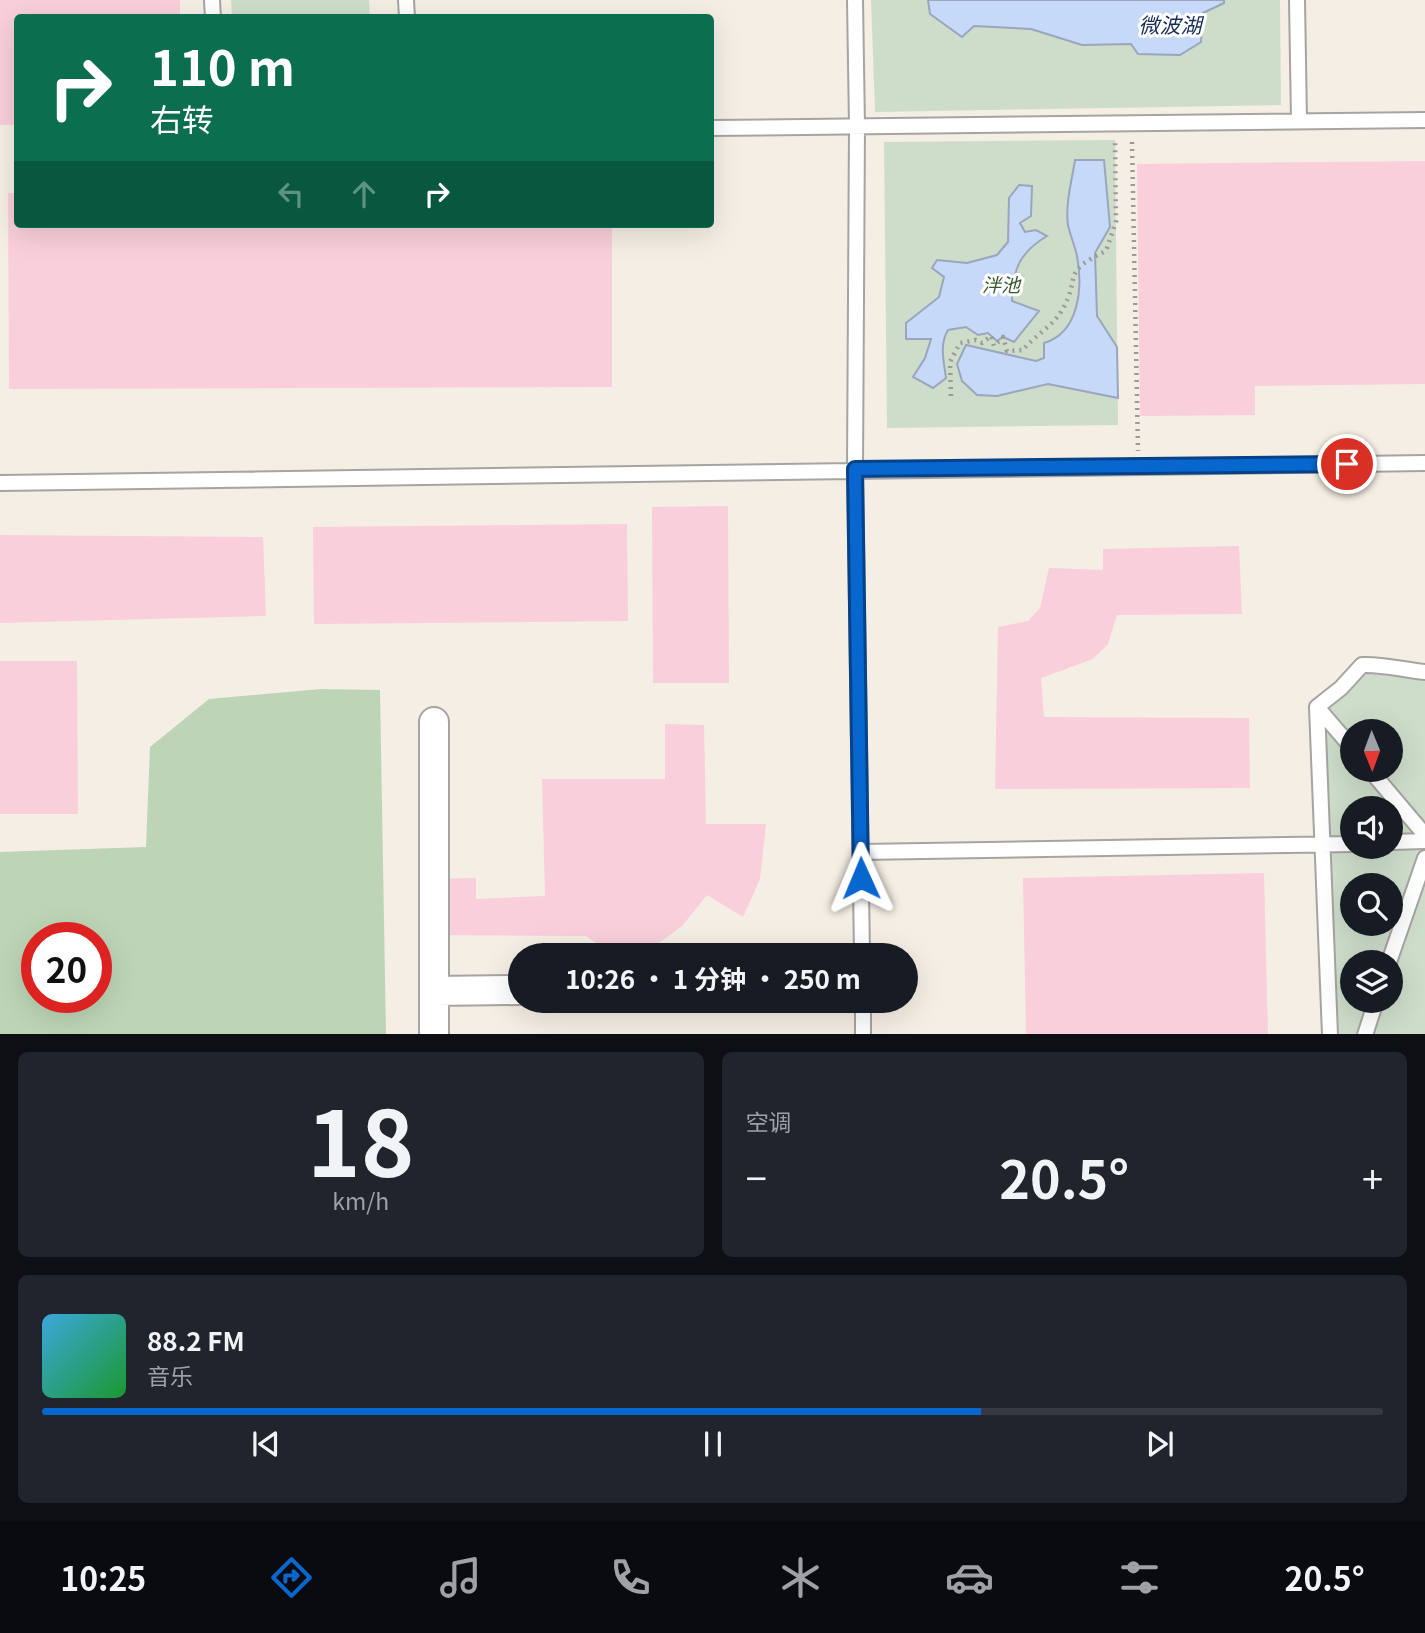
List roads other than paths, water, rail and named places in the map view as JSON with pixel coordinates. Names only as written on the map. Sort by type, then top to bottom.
[{"type":"street","points":[[434,722],[434,1034]]},
{"type":"street","points":[[434,991],[508,990]]},
{"type":"lane","points":[[855,0],[858,126],[855,469],[862,943]]},
{"type":"lane","points":[[1297,0],[1299,121]]},
{"type":"lane","points":[[714,128],[1425,120]]},
{"type":"lane","points":[[0,483],[1425,463]]},
{"type":"lane","points":[[1317,707],[1341,688],[1362,665],[1389,664],[1403,670],[1425,672]]},
{"type":"lane","points":[[1317,707],[1340,734]]},
{"type":"lane","points":[[1317,707],[1330,1034]]},
{"type":"lane","points":[[1380,782],[1425,835]]},
{"type":"lane","points":[[1403,842],[1425,841]]},
{"type":"lane","points":[[861,852],[1340,844]]},
{"type":"lane","points":[[1393,950],[1425,858]]},
{"type":"lane","points":[[863,1013],[863,1034]]},
{"type":"lane","points":[[1365,1034],[1372,1013]]},
{"type":"water","name":"微波湖","points":[[928,0],[1224,0],[1224,3],[1203,13],[1201,42],[1180,55],[1138,54],[1131,44],[1082,45],[1031,29],[974,26],[962,37],[930,14]]},
{"type":"water","points":[[1075,160],[1104,160],[1110,227],[1095,253],[1097,316],[1117,347],[1118,398],[1048,384],[997,396],[977,395],[962,381],[957,364],[966,345],[1036,361],[1044,358],[1044,343],[1056,338],[1071,320],[1076,308],[1079,282],[1077,256],[1067,217]]},
{"type":"water","points":[[1019,185],[1032,186],[1031,216],[1020,223],[1025,232],[1036,230],[1047,236],[1030,249],[1019,263],[1012,301],[1039,311],[1014,342],[1003,337],[997,341],[988,333],[978,335],[966,327],[948,330],[943,348],[946,378],[933,388],[913,377],[925,358],[931,339],[906,339],[906,323],[939,297],[944,277],[932,268],[937,260],[967,263],[997,255],[1008,242],[1009,198]]},
{"type":"park label","name":"泮池","points":[[1001,285]]}]
